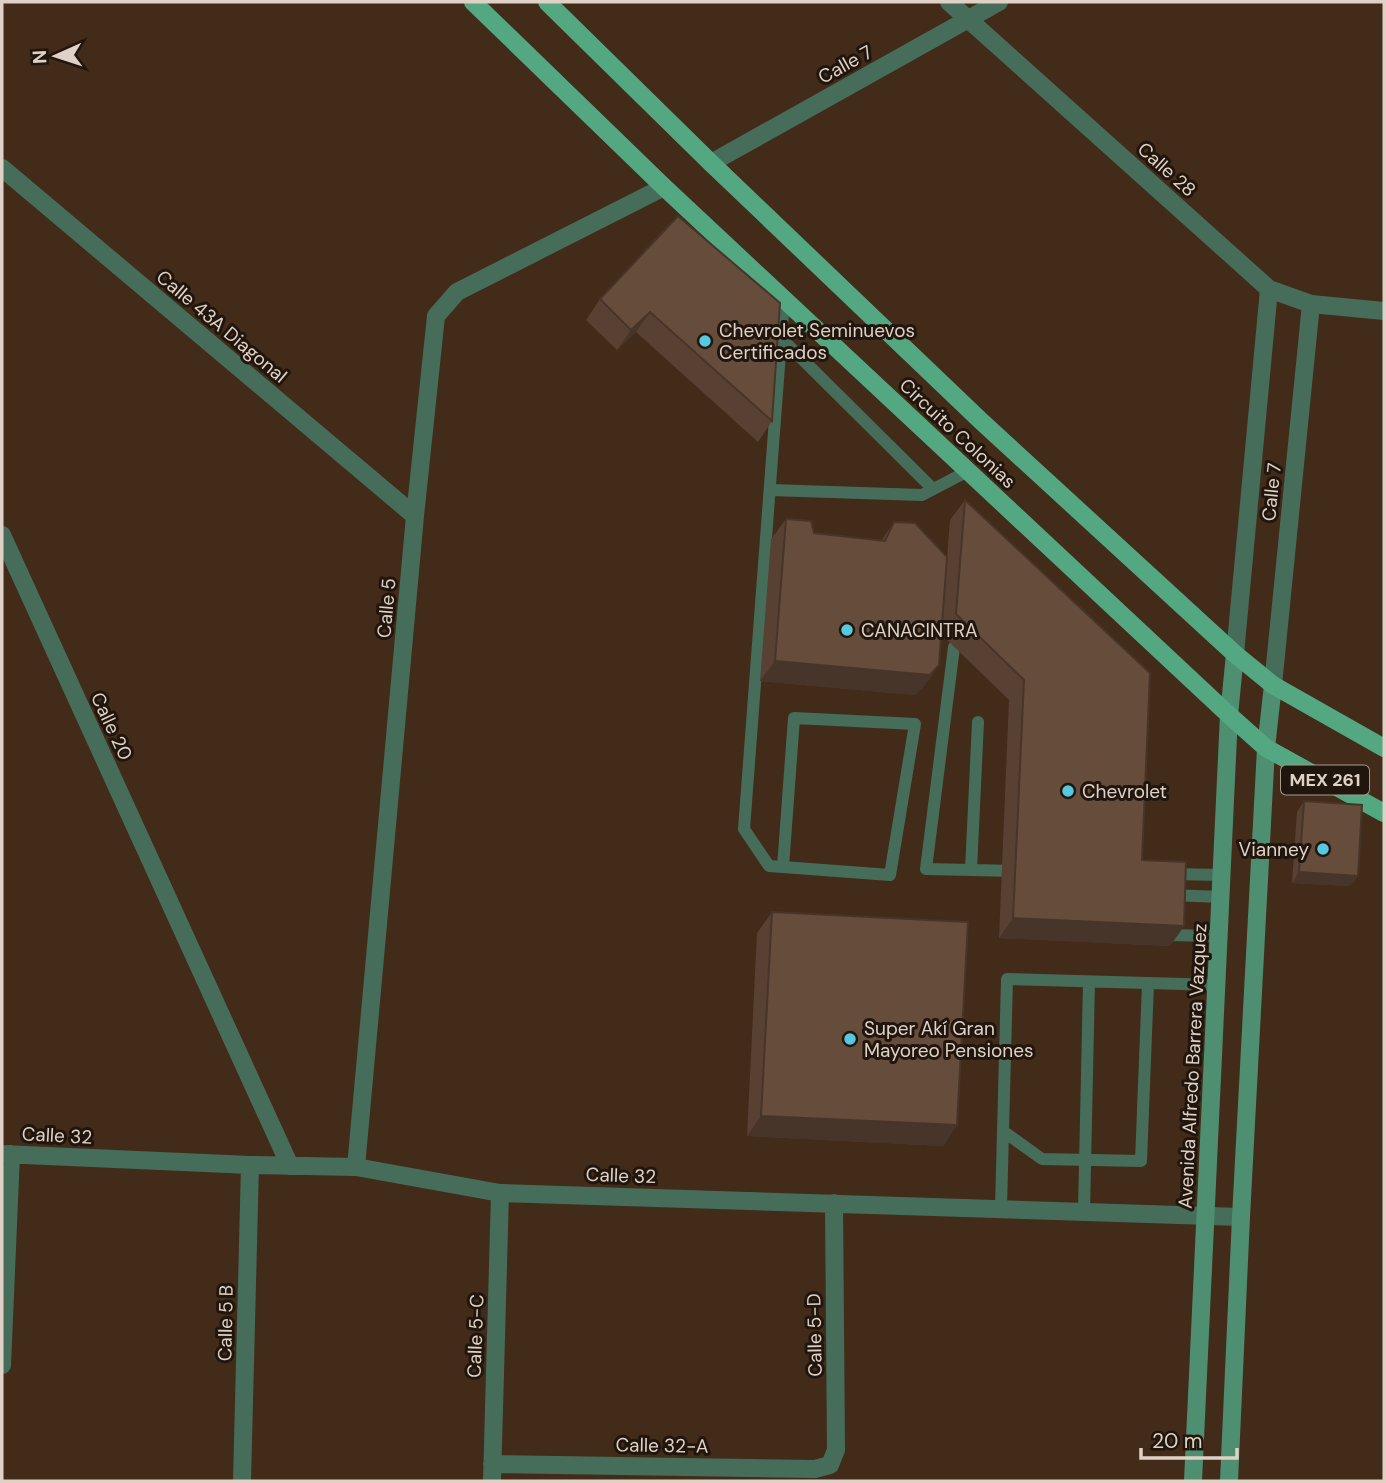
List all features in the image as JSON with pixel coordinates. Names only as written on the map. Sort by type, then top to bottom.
[{"type":"main road","name":"Circuito Colonias","points":[[473,2],[784,300],[1266,748]]},
{"type":"main road","name":"Circuito Colonias","points":[[547,2],[981,421],[1273,685]]},
{"type":"main road","name":"MEX 261","points":[[1273,685],[1384,748]]},
{"type":"main road","name":"MEX 261","points":[[1266,748],[1384,813]]},
{"type":"street","name":"Calle 28","points":[[949,2],[1269,289],[1311,303],[1384,311]]},
{"type":"street","name":"Calle 7","points":[[711,163],[999,2]]},
{"type":"street","name":"Calle 43A Diagonal","points":[[2,167],[415,516]]},
{"type":"street","name":"Calle 5","points":[[356,1167],[415,516],[436,316],[457,292],[664,187]]},
{"type":"street","name":"Calle 7","points":[[1235,653],[1269,289]]},
{"type":"street","name":"Calle 7","points":[[1273,685],[1311,303]]},
{"type":"street","name":"Calle 20","points":[[2,535],[290,1166]]},
{"type":"street","name":"Avenida Alfredo Barrera Vazquez","points":[[1193,1481],[1229,715],[1235,653]]},
{"type":"street","points":[[1229,1481],[1266,748],[1273,685]]},
{"type":"street","points":[[2,1365],[6,1154]]},
{"type":"street","name":"Calle 32","points":[[6,1154],[356,1167],[500,1192],[1241,1217]]},
{"type":"street","name":"Calle 5 B","points":[[242,1481],[250,1165]]},
{"type":"street","name":"Calle 5-C","points":[[492,1473],[500,1192]]},
{"type":"street","name":"Calle 5-D","points":[[831,1465],[836,1450],[834,1203]]},
{"type":"street","name":"Calle 32-A","points":[[492,1473],[815,1469],[831,1465]]},
{"type":"lane","points":[[783,867],[794,718],[915,724],[890,875],[769,866],[744,829],[784,300]]},
{"type":"lane","points":[[782,339],[933,489]]},
{"type":"lane","points":[[770,490],[922,495],[968,471]]},
{"type":"lane","points":[[954,647],[926,869],[1025,871]]},
{"type":"lane","points":[[971,870],[978,722]]},
{"type":"lane","points":[[1160,874],[1222,875]]},
{"type":"lane","points":[[1219,936],[1166,935],[1167,895],[1221,897]]},
{"type":"lane","points":[[1001,1208],[1007,979],[1217,985]]},
{"type":"lane","points":[[1084,1211],[1089,982]]},
{"type":"lane","points":[[1003,1131],[1042,1159],[1142,1161],[1148,984]]},
{"type":"building","name":"Chevrolet Seminuevos Certificados","points":[[678,216],[780,303],[772,421],[650,312],[631,330],[600,299]]},
{"type":"building","name":"Chevrolet","points":[[965,500],[1150,673],[1142,860],[1186,862],[1184,926],[1013,918],[1024,680],[956,614]]},
{"type":"building","name":"CANACINTRA","points":[[786,519],[811,521],[814,533],[885,541],[894,522],[915,523],[947,557],[939,665],[930,675],[775,661]]},
{"type":"building","name":"Vianney","points":[[1304,801],[1362,805],[1358,876],[1299,872]]},
{"type":"building","name":"Super Akí Gran Mayoreo Pensiones","points":[[772,912],[968,922],[957,1125],[761,1116]]},
{"type":"place","name":"Chevrolet Seminuevos Certificados","points":[[705,341]]},
{"type":"place","name":"CANACINTRA","points":[[847,630]]},
{"type":"place","name":"Chevrolet","points":[[1068,791]]},
{"type":"place","name":"Vianney","points":[[1323,849]]},
{"type":"place","name":"Super Akí Gran Mayoreo Pensiones","points":[[850,1039]]}]
